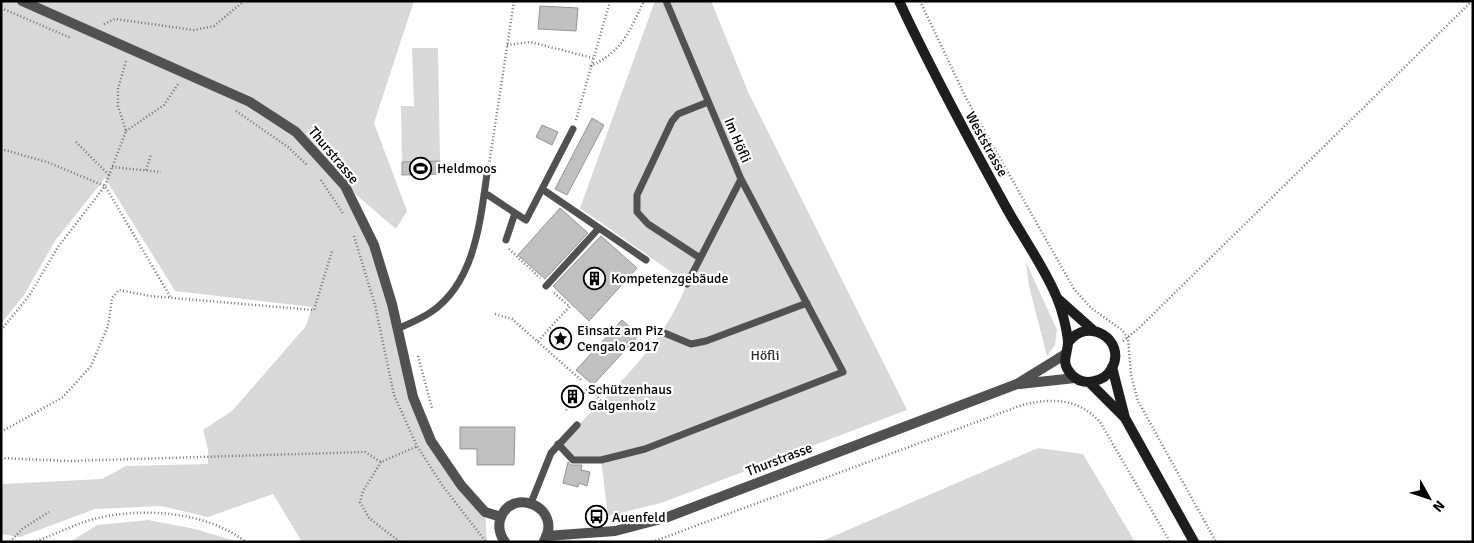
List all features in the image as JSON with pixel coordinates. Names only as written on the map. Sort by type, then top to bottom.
[{"type":"main road","name":"Weststrasse","points":[[899,1],[931,72],[1057,298],[1068,343]]},
{"type":"main road","name":"Weststrasse","points":[[1057,298],[1094,331]]},
{"type":"main road","points":[[1088,382],[1103,378],[1115,360],[1114,347],[1105,336],[1094,331],[1081,332],[1068,343],[1064,355],[1066,367],[1075,378],[1088,382],[1124,418],[1194,542]]},
{"type":"main road","points":[[1112,367],[1124,418]]},
{"type":"street","name":"Thurstrasse","points":[[22,1],[250,102],[296,132],[346,186],[376,253],[413,397],[431,441],[461,485],[485,512],[501,517]]},
{"type":"street","name":"Thurstrasse","points":[[531,503],[542,510],[546,516],[548,523],[545,539],[615,531],[665,518],[1017,384],[1064,355]]},
{"type":"street","name":"Thurstrasse","points":[[1017,384],[1075,378]]},
{"type":"street","points":[[504,542],[500,532],[501,517],[505,511],[516,503],[531,503]]},
{"type":"lane","name":"Im Höfli","points":[[666,1],[741,179],[687,284]]},
{"type":"lane","points":[[700,258],[648,224],[637,212],[637,195],[672,121],[678,114],[708,102]]},
{"type":"lane","points":[[484,194],[526,220],[573,129]]},
{"type":"lane","points":[[397,329],[431,312],[448,298],[460,280],[476,240],[487,174]]},
{"type":"lane","points":[[558,444],[573,460],[601,460],[636,451],[843,372],[741,179]]},
{"type":"lane","points":[[542,189],[646,260]]},
{"type":"lane","points":[[506,243],[515,213]]},
{"type":"lane","points":[[546,286],[599,228]]},
{"type":"lane","points":[[662,332],[691,344],[706,341],[807,303]]},
{"type":"lane","points":[[531,503],[551,453],[577,425]]},
{"type":"path","points":[[92,31],[114,18],[194,30],[214,26],[244,1]]},
{"type":"path","points":[[487,174],[514,1]]},
{"type":"path","points":[[573,129],[610,1]]},
{"type":"path","points":[[590,66],[604,60],[626,39],[644,1]]},
{"type":"path","points":[[920,1],[967,100],[1074,289],[1091,308],[1122,330],[1128,338],[1131,375],[1138,401],[1216,542]]},
{"type":"path","points":[[1114,347],[1128,338],[1472,1]]},
{"type":"path","points":[[1,8],[78,41]]},
{"type":"path","points":[[507,45],[530,42],[593,58]]},
{"type":"path","points":[[118,58],[135,65]]},
{"type":"path","points":[[126,61],[118,89],[118,106],[126,131]]},
{"type":"path","points":[[170,80],[186,87]]},
{"type":"path","points":[[1,330],[28,296],[58,247],[105,186],[126,131],[164,105],[178,84]]},
{"type":"path","points":[[231,108],[288,147],[311,169]]},
{"type":"path","points":[[76,142],[109,175]]},
{"type":"path","points":[[1,149],[47,162],[105,186],[171,298]]},
{"type":"path","points":[[146,170],[151,155]]},
{"type":"path","points":[[112,167],[161,172]]},
{"type":"path","points":[[317,176],[329,190],[345,217]]},
{"type":"path","points":[[352,231],[375,304],[394,395],[417,446],[442,485],[486,542]]},
{"type":"path","points":[[506,243],[546,286],[570,306],[538,341]]},
{"type":"path","points":[[1,432],[64,397],[90,366],[108,326],[115,292],[124,290],[150,296],[314,310],[332,251]]},
{"type":"path","points":[[495,314],[512,318],[581,380]]},
{"type":"path","points":[[417,351],[433,410]]},
{"type":"path","points":[[566,410],[588,387],[601,401]]},
{"type":"path","points":[[652,542],[820,478],[1025,404],[1061,400],[1073,403],[1093,415],[1106,430],[1170,542]]},
{"type":"path","points":[[1093,415],[1097,411]]},
{"type":"path","points":[[400,542],[369,518],[360,502],[366,485],[381,462],[431,441]]},
{"type":"path","points":[[1,458],[68,461],[365,452],[381,462]]},
{"type":"path","points":[[10,542],[22,529],[49,512]]},
{"type":"path","points":[[33,542],[98,518],[158,512],[201,520],[238,536],[246,542]]},
{"type":"green space","points":[[1,1],[414,1],[374,123],[407,211],[396,229],[347,187],[374,245],[431,441],[485,512],[487,542],[302,542],[273,494],[208,517],[161,506],[95,509],[20,537],[1,534],[1,484],[102,479],[126,466],[208,464],[208,449],[203,430],[232,411],[306,326],[312,307],[175,291],[105,178],[55,241],[24,295],[1,324]]},
{"type":"green space","name":"Höfli","points":[[655,1],[711,1],[749,94],[907,410],[661,503],[608,516],[601,460],[573,460],[558,445],[632,370],[648,350],[677,307],[687,283],[580,208]]},
{"type":"green space","points":[[412,48],[438,48],[440,161],[402,162],[401,106],[414,106]]},
{"type":"green space","points":[[1026,262],[1057,330],[1055,345],[1047,356],[1029,286]]},
{"type":"green space","points":[[1038,448],[1083,454],[1135,542],[820,542]]},
{"type":"green space","points":[[148,520],[195,529],[238,542],[70,542],[97,525]]},
{"type":"building","points":[[540,6],[578,8],[576,31],[538,29]]},
{"type":"building","points":[[592,118],[604,125],[567,195],[555,189]]},
{"type":"building","points":[[542,125],[558,132],[552,145],[536,137]]},
{"type":"building","name":"Heldmoos","points":[[440,161],[440,174],[402,175],[402,162]]},
{"type":"building","points":[[560,208],[588,233],[545,279],[518,255]]},
{"type":"building","name":"Kompetenzgebäude","points":[[601,236],[637,268],[589,321],[553,286]]},
{"type":"building","points":[[622,320],[639,335],[593,385],[576,370]]},
{"type":"building","points":[[460,427],[515,427],[514,465],[477,465],[477,449],[460,449]]},
{"type":"building","points":[[568,462],[571,465],[582,465],[581,470],[590,472],[587,486],[579,483],[578,487],[563,483]]},
{"type":"place","name":"Heldmoos","points":[[421,168]]},
{"type":"place","name":"Kompetenzgebäude","points":[[595,278]]},
{"type":"place","name":"Einsatz am Piz Cengalo 2017","points":[[561,338]]},
{"type":"place","name":"Schützenhaus Galgenholz","points":[[572,397]]},
{"type":"place","name":"Auenfeld","points":[[596,517]]}]
